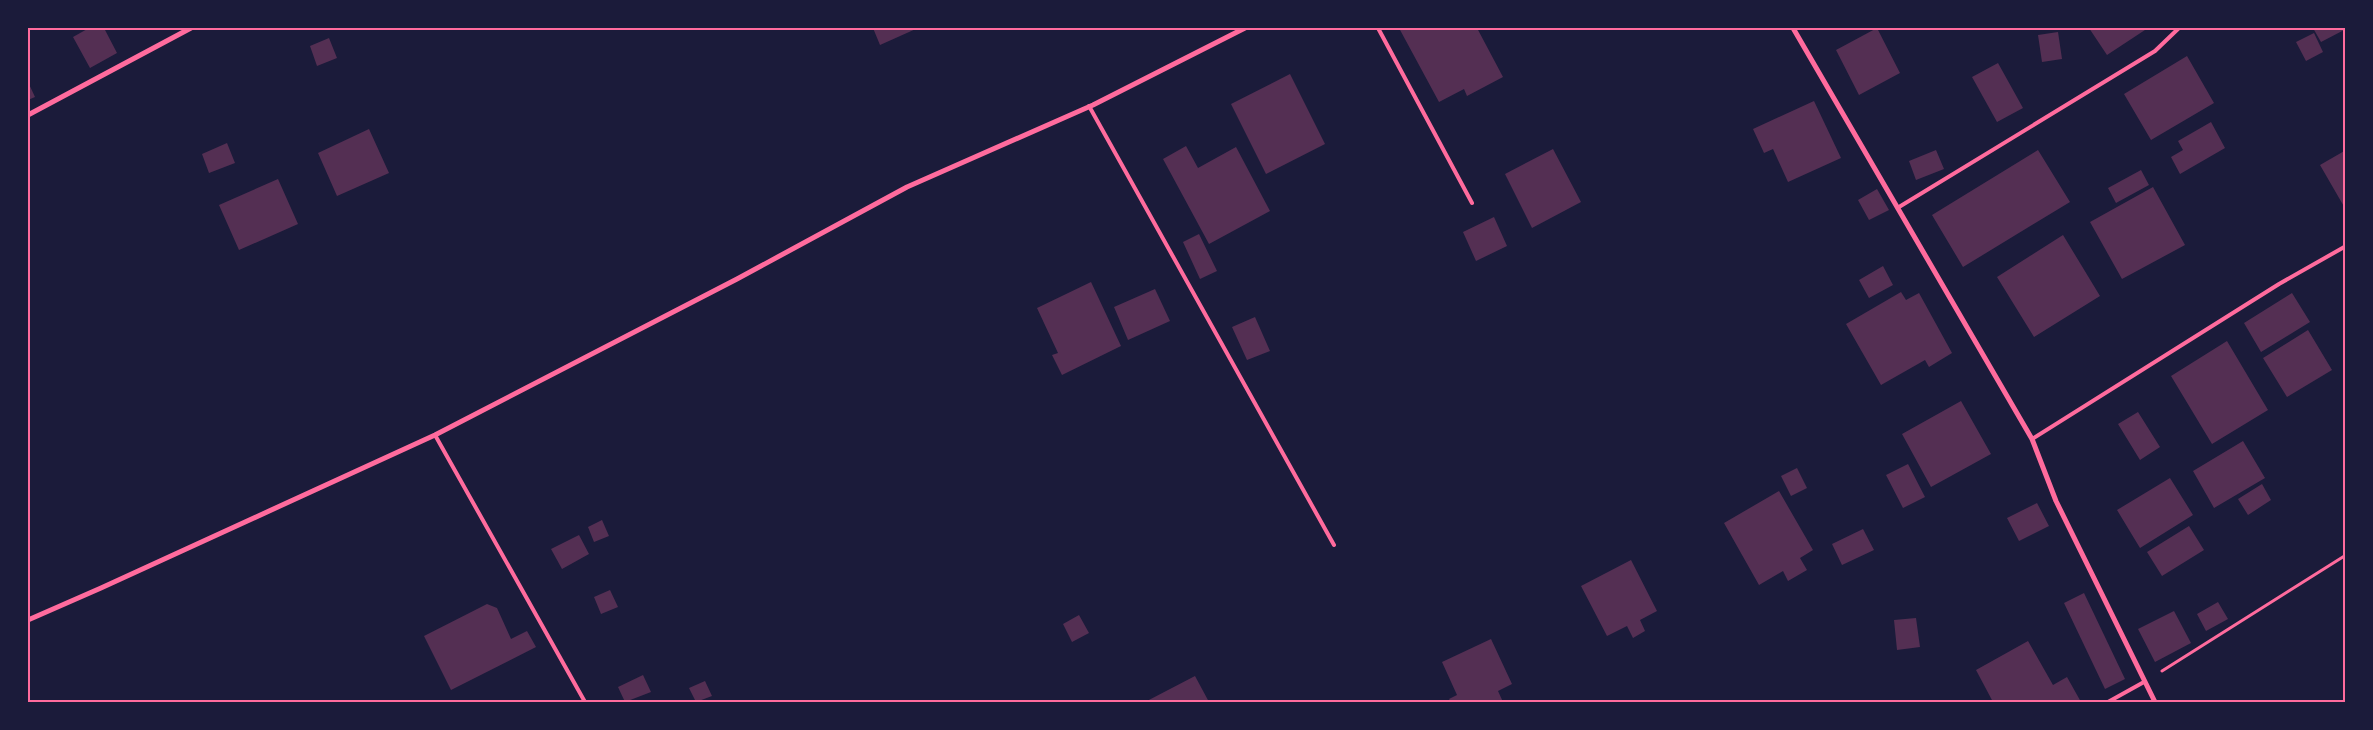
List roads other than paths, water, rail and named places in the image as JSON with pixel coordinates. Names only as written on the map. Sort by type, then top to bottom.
[{"type":"street","points":[[28,115],[191,28]]},
{"type":"street","points":[[28,620],[435,435],[728,284],[907,187],[1089,106],[1245,28]]},
{"type":"street","points":[[1793,28],[1899,207],[2032,439],[2056,500],[2155,702]]},
{"type":"lane","points":[[1378,28],[1472,203]]},
{"type":"lane","points":[[1899,207],[2155,51],[2179,28]]},
{"type":"lane","points":[[1089,106],[1334,545]]},
{"type":"lane","points":[[2032,439],[2279,284],[2346,246]]},
{"type":"lane","points":[[435,435],[586,702]]},
{"type":"lane","points":[[2108,702],[2144,682]]}]
